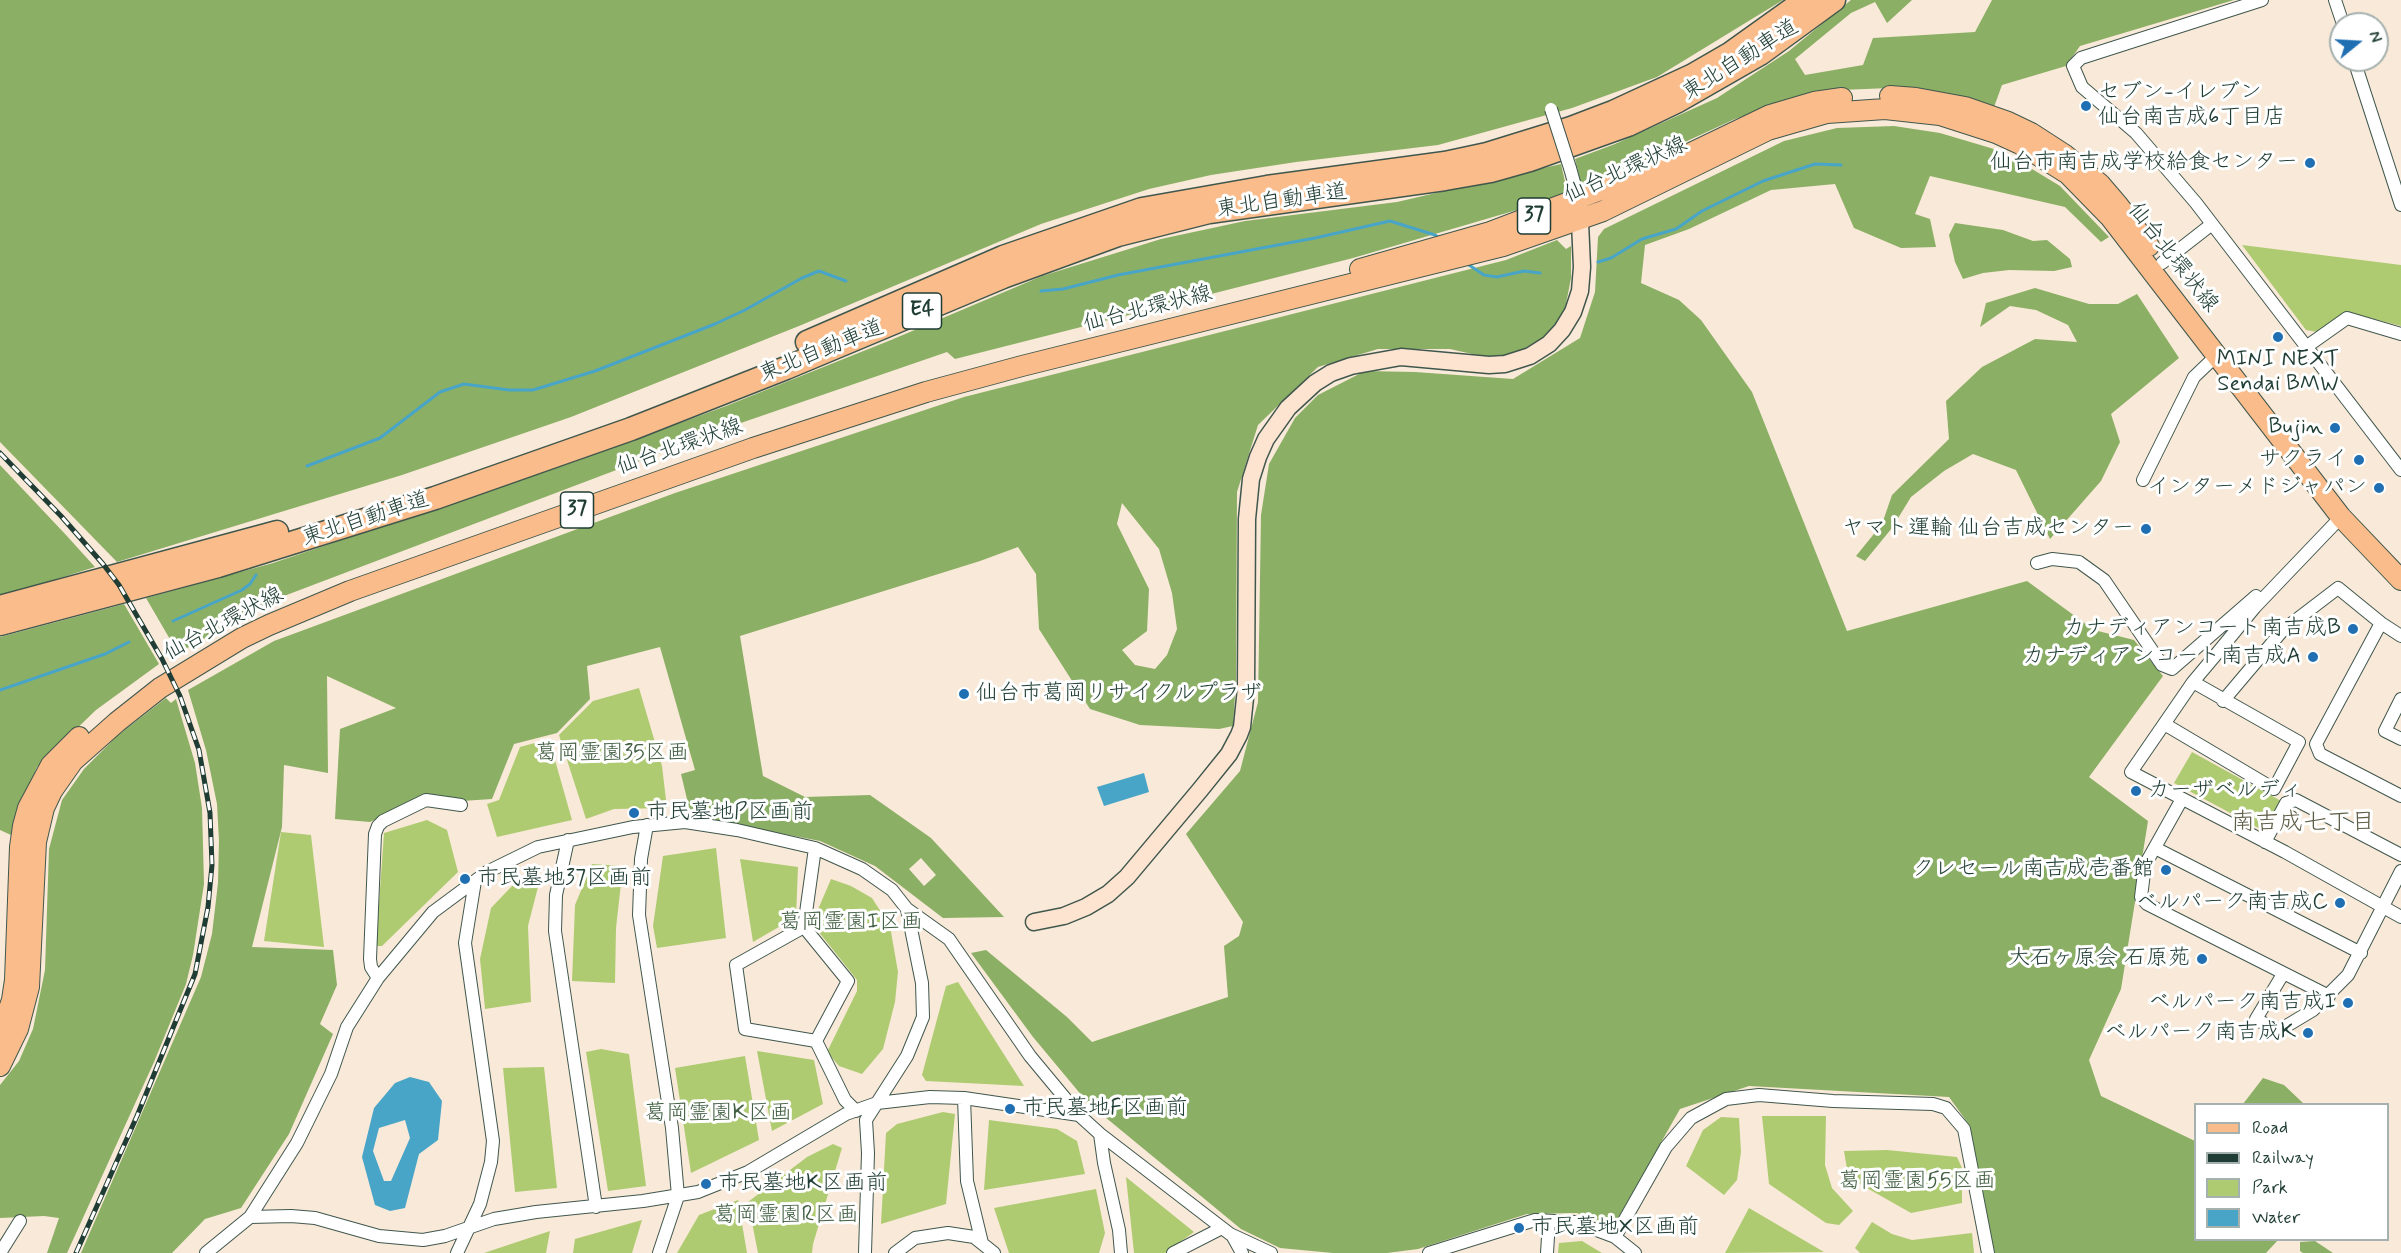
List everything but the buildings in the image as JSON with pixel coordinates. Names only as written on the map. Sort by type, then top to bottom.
[{"type":"highway","name":"東北自動車道","points":[[0,607],[225,548],[339,514],[491,464],[604,423],[778,354],[1004,257],[1124,215],[1169,203],[1222,194],[1445,163],[1514,146],[1571,128],[1613,112],[1693,75],[1731,53],[1805,0]]},
{"type":"highway","name":"東北自動車道","points":[[0,624],[218,566],[435,498],[631,429],[786,368],[1003,277],[1118,235],[1209,213],[1491,171],[1551,153],[1628,125],[1678,101],[1760,54],[1834,0]]},
{"type":"main road","name":"仙台北環状線","points":[[0,1066],[18,1029],[29,987],[36,842],[42,815],[52,791],[73,761],[117,723],[160,688],[235,642],[350,591],[608,499],[882,406],[1022,366],[1496,239],[1580,210],[1748,124],[1791,108],[1852,97],[1917,98],[1965,107],[2008,122],[2031,133],[2066,155],[2100,184],[2118,205],[2348,506],[2401,564]]},
{"type":"main road","name":"仙台北環状線","points":[[1580,210],[1604,211],[1768,130],[1827,113],[1865,110],[1902,111],[1940,116],[1968,123],[2012,140],[2068,174],[2110,217],[2341,517],[2401,580]]},
{"type":"main road","name":"仙台北環状線","points":[[0,1035],[12,1000],[15,980],[20,847],[28,808],[37,790],[51,765],[74,742],[152,679],[217,638],[278,607],[346,579],[917,381],[1020,353],[1310,282],[1424,258]]},
{"type":"street","points":[[2262,0],[2081,58],[2073,66],[2082,87],[2136,133],[2212,224],[2401,470]]},
{"type":"street","points":[[2358,72],[2401,205]]},
{"type":"street","points":[[1034,922],[1064,916],[1086,907],[1108,894],[1127,877],[1229,754],[1239,735],[1246,688],[1247,541],[1251,479],[1266,439],[1288,408],[1299,396],[1331,373],[1373,361],[1401,357],[1489,365],[1519,361],[1555,339],[1573,312],[1580,291],[1580,210],[1570,168],[1551,109]]},
{"type":"street","points":[[2162,263],[2212,224]]},
{"type":"street","points":[[2306,347],[2347,318],[2401,334]]},
{"type":"street","points":[[2143,480],[2194,377],[2217,355]]},
{"type":"street","points":[[2341,517],[2255,607],[2193,682],[2166,725],[2131,772],[2401,917]]},
{"type":"street","points":[[2037,563],[2052,559],[2079,562],[2104,580],[2162,665],[2172,669],[2265,588],[2279,582]]},
{"type":"street","points":[[2223,700],[2283,630],[2338,588],[2401,636]]},
{"type":"street","points":[[2381,623],[2316,744],[2320,754],[2401,796]]},
{"type":"street","points":[[2166,725],[2274,789],[2299,742],[2193,682]]},
{"type":"street","points":[[2401,699],[2385,731],[2401,739]]},
{"type":"street","points":[[2182,799],[2145,865],[2141,897],[2146,904],[2329,996]]},
{"type":"street","points":[[378,978],[370,967],[369,959],[375,834],[378,826],[383,821],[426,800],[460,805]]},
{"type":"street","points":[[2265,842],[2286,803],[2296,800],[2401,855]]},
{"type":"street","points":[[206,1253],[250,1217],[297,1143],[331,1074],[347,1027],[378,978],[433,912],[487,872],[538,847],[647,825],[686,822],[737,830],[815,848],[862,869],[892,890],[907,909],[949,939],[1030,1056],[1079,1115],[1100,1134],[1222,1228],[1271,1253]]},
{"type":"street","points":[[647,825],[640,868],[639,915],[672,1128],[678,1196],[659,1253]]},
{"type":"street","points":[[568,840],[556,895],[555,931],[596,1207]]},
{"type":"street","points":[[815,848],[804,927],[848,981],[816,1041]]},
{"type":"street","points":[[2155,848],[2361,953]]},
{"type":"street","points":[[2283,974],[2256,1019],[2278,1031],[2313,1010],[2348,975],[2401,872]]},
{"type":"street","points":[[457,1253],[480,1204],[491,1162],[493,1141],[465,942],[475,881]]},
{"type":"street","points":[[866,1253],[868,1153],[866,1120],[907,1056],[923,1017],[922,983],[907,909]]},
{"type":"street","points":[[804,927],[736,965],[745,1029],[816,1041]]},
{"type":"street","points":[[816,1041],[845,1100],[856,1111]]},
{"type":"street","points":[[1615,1237],[1666,1147],[1690,1118],[1725,1100],[1759,1095],[1833,1101],[1933,1104],[1946,1108],[1964,1129],[1988,1253]]},
{"type":"street","points":[[250,1217],[315,1218],[379,1236],[423,1240],[445,1236],[494,1220],[536,1212],[596,1207],[698,1192],[748,1172],[796,1142],[856,1111],[877,1103],[930,1097],[964,1098],[1079,1115]]},
{"type":"street","points":[[964,1098],[968,1181],[972,1210],[982,1243]]},
{"type":"street","points":[[1100,1134],[1119,1230],[1121,1253]]},
{"type":"street","points":[[1429,1253],[1535,1220],[1575,1222],[1615,1237],[1635,1253]]},
{"type":"street","points":[[0,1252],[21,1221]]},
{"type":"street","points":[[1547,1253],[1549,1221]]},
{"type":"street","points":[[1173,1253],[1222,1228]]},
{"type":"street","points":[[896,1253],[915,1238],[948,1233],[974,1237],[994,1253]]},
{"type":"street","points":[[1232,1235],[1242,1253]]},
{"type":"green space","points":[[0,0],[1783,0],[1657,77],[1572,108],[1438,145],[1296,162],[1211,175],[1149,189],[1041,224],[799,326],[571,417],[402,475],[117,562],[0,442]]},
{"type":"green space","points":[[1851,0],[1912,0],[1887,23],[1875,2],[1851,13],[1795,59],[1805,75],[1863,65],[1873,38],[1975,32],[1992,0],[2234,0],[2080,46],[2066,66],[2002,85],[1994,107],[1915,87],[1815,91],[1735,119],[1587,187],[1581,184],[1575,159],[1615,144],[1717,98],[1789,51]]},
{"type":"green space","points":[[1894,126],[1940,133],[2004,152],[2060,186],[2109,237],[2101,242],[2065,207],[1930,176],[1915,214],[1930,219],[1936,247],[1901,248],[1854,228],[1835,184],[1771,190],[1689,229],[1645,245],[1641,283],[1679,300],[1701,320],[1752,392],[1847,631],[2027,581],[2094,630],[2134,640],[2163,676],[2089,777],[2148,821],[2121,989],[2089,1060],[2101,1096],[2194,1141],[2194,1241],[2277,1241],[2266,1253],[1993,1253],[1970,1126],[1949,1097],[1749,1086],[1680,1109],[1613,1227],[1577,1213],[1527,1214],[1418,1249],[1387,1253],[1333,1253],[1280,1248],[1241,1229],[1088,1103],[1033,1037],[971,953],[986,950],[1067,1017],[1092,1042],[1228,997],[1224,946],[1239,936],[1243,922],[1186,834],[1240,771],[1258,702],[1261,515],[1269,464],[1295,418],[1318,395],[1365,371],[1513,379],[1580,338],[1595,292],[1598,237],[1604,229],[1784,141],[1837,128]]},
{"type":"green space","points":[[1561,164],[1568,195],[1353,258],[955,359],[947,352],[735,425],[276,599],[178,653],[146,598],[273,563],[574,462],[726,406],[1042,276],[1161,239],[1245,221],[1397,202]]},
{"type":"green space","points":[[1955,223],[2003,230],[2033,241],[2047,240],[2070,259],[2072,267],[2054,271],[2009,270],[1983,273],[1963,279],[1955,262],[1949,235]]},
{"type":"green space","points":[[1557,240],[1566,249],[1571,246],[1571,278],[1565,309],[1558,322],[1541,339],[1520,351],[1502,356],[1481,356],[1450,349],[1378,349],[1318,367],[1258,425],[1237,492],[1236,679],[1233,726],[1219,729],[1140,725],[1090,709],[1039,629],[1036,574],[1018,547],[740,636],[763,776],[805,797],[870,795],[931,838],[1004,917],[943,918],[875,866],[820,841],[691,816],[681,774],[695,770],[660,647],[587,666],[590,699],[557,733],[514,744],[492,799],[462,801],[426,795],[370,822],[335,819],[340,729],[396,708],[327,676],[328,773],[284,765],[282,827],[252,947],[333,950],[337,985],[320,1024],[333,1034],[289,1134],[241,1208],[205,1219],[172,1253],[81,1253],[201,977],[212,934],[218,883],[217,804],[206,750],[188,690],[274,641],[675,493],[964,397],[1506,260]],"holes":[[[1122,503],[1159,549],[1172,593],[1177,629],[1167,655],[1155,669],[1135,665],[1122,650],[1147,631],[1149,589],[1117,524]],[[921,858],[936,875],[924,886],[909,869]]]},
{"type":"green space","points":[[2242,245],[2401,265],[2401,326],[2350,313],[2317,332],[2306,330]]},
{"type":"green space","points":[[2035,288],[2089,304],[2118,304],[2137,294],[2179,358],[2111,414],[2120,442],[2101,481],[2050,539],[2016,470],[1973,454],[1944,471],[1911,497],[1892,528],[1865,561],[1856,556],[1882,524],[1892,495],[1949,439],[1946,401],[1982,367],[2035,339],[2077,342],[2068,325],[2036,310],[2010,306],[1980,327],[1986,303]]},
{"type":"green space","points":[[0,465],[66,535],[95,567],[0,597]]},
{"type":"green space","points":[[124,604],[159,664],[96,710],[37,767],[11,835],[0,830],[0,637]]},
{"type":"green space","name":"葛岡霊園35区画","points":[[639,688],[662,766],[667,808],[614,809],[586,819],[559,735],[593,701]]},
{"type":"green space","points":[[166,698],[171,703],[176,699],[195,763],[202,808],[204,884],[193,955],[186,984],[154,1062],[67,1253],[47,1253],[59,1218],[44,1216],[0,1218],[0,1085],[19,1061],[33,1029],[45,970],[49,849],[62,800],[84,769],[117,736]]},
{"type":"green space","points":[[549,739],[572,820],[497,837],[487,804],[499,800],[520,747]]},
{"type":"green space","points":[[2192,752],[2283,802],[2266,832],[2174,783]]},
{"type":"green space","points":[[427,820],[447,830],[458,872],[382,946],[376,946],[384,833]]},
{"type":"green space","points":[[281,832],[311,835],[324,947],[264,941]]},
{"type":"green space","points":[[716,848],[726,938],[657,948],[653,926],[663,856]]},
{"type":"green space","points":[[740,859],[798,867],[796,917],[753,942]]},
{"type":"green space","points":[[592,864],[623,866],[616,928],[615,983],[572,981],[575,905]]},
{"type":"green space","name":"葛岡霊園I区画","points":[[831,879],[851,886],[872,898],[890,926],[898,972],[895,1002],[883,1049],[862,1074],[839,1066],[827,1052],[857,991],[857,980],[818,931],[814,919]]},
{"type":"green space","points":[[512,886],[538,887],[528,926],[531,1002],[485,1009],[480,959],[491,908]]},
{"type":"green space","points":[[958,982],[1024,1086],[926,1081],[922,1075],[946,986]]},
{"type":"green space","points":[[601,1049],[629,1054],[646,1186],[608,1191],[586,1052]]},
{"type":"green space","points":[[757,1051],[814,1060],[823,1104],[772,1131]]},
{"type":"green space","name":"葛岡霊園K区画","points":[[745,1056],[759,1140],[691,1173],[675,1068]]},
{"type":"green space","points":[[544,1067],[557,1188],[515,1192],[503,1068]]},
{"type":"green space","points":[[2263,1078],[2284,1085],[2303,1103],[2244,1103]]},
{"type":"green space","points":[[943,1112],[955,1114],[946,1204],[881,1224],[886,1133],[897,1124]]},
{"type":"green space","points":[[1762,1116],[1826,1116],[1825,1165],[1832,1188],[1853,1211],[1839,1225],[1826,1223],[1769,1184]]},
{"type":"green space","points":[[1721,1117],[1739,1118],[1741,1152],[1737,1180],[1724,1195],[1686,1166],[1703,1130]]},
{"type":"green space","points":[[989,1120],[1057,1129],[1077,1141],[1085,1174],[984,1190]]},
{"type":"green space","name":"葛岡霊園R区画","points":[[833,1144],[842,1148],[812,1253],[758,1253],[748,1202],[807,1157]]},
{"type":"green space","name":"葛岡霊園55区画","points":[[1887,1150],[1957,1157],[1962,1168],[1962,1203],[1911,1213],[1858,1183],[1847,1169],[1844,1151]]},
{"type":"green space","points":[[1126,1177],[1194,1232],[1165,1253],[1134,1253]]},
{"type":"green space","points":[[1096,1189],[1105,1233],[1099,1253],[1009,1253],[994,1208]]},
{"type":"green space","points":[[738,1200],[747,1253],[677,1253],[699,1215]]},
{"type":"green space","points":[[1749,1208],[1824,1252],[1725,1253]]},
{"type":"green space","points":[[642,1220],[632,1253],[573,1253],[575,1239]]},
{"type":"green space","points":[[1872,1222],[1892,1234],[1912,1240],[1972,1233],[1974,1253],[1860,1253],[1855,1248]]},
{"type":"green space","points":[[550,1231],[546,1253],[484,1253]]},
{"type":"green space","points":[[1582,1241],[1602,1253],[1558,1253],[1559,1243]]},
{"type":"green space","points":[[2315,1241],[2333,1253],[2303,1253],[2300,1251],[2300,1242]]},
{"type":"water","points":[[1144,773],[1149,792],[1104,806],[1097,787]]},
{"type":"water","points":[[410,1077],[429,1082],[442,1101],[438,1140],[419,1154],[405,1208],[390,1211],[375,1205],[362,1157],[374,1108],[395,1083]],"holes":[[[405,1120],[410,1138],[391,1181],[384,1181],[373,1151],[379,1128]]]},
{"type":"waterway","points":[[1598,262],[1611,258],[1642,239],[1676,229],[1702,211],[1763,181],[1815,164],[1841,165]]},
{"type":"waterway","points":[[1041,291],[1063,289],[1118,275],[1315,238],[1390,221],[1439,238]]},
{"type":"waterway","points":[[1466,263],[1484,275],[1497,277],[1524,271],[1540,273]]},
{"type":"waterway","points":[[307,466],[380,438],[440,392],[464,384],[509,390],[533,390],[595,371],[715,324],[819,271],[846,281]]},
{"type":"waterway","points":[[173,621],[242,590],[256,575]]},
{"type":"waterway","points":[[0,690],[105,654],[129,642]]},
{"type":"railway","points":[[0,453],[61,516],[119,585],[162,659],[180,696],[199,750],[210,813],[212,865],[208,907],[195,974],[137,1116],[76,1253]]},
{"type":"place","name":"セブン-イレブン 仙台南吉成6丁目店","points":[[2086,106]]},
{"type":"place","name":"仙台市南吉成学校給食センター","points":[[2310,163]]},
{"type":"place","name":"MINI NEXT Sendai BMW","points":[[2278,337]]},
{"type":"place","name":"Bujin","points":[[2335,428]]},
{"type":"place","name":"サクライ","points":[[2359,460]]},
{"type":"place","name":"インターメドジャパン","points":[[2379,488]]},
{"type":"place","name":"ヤマト運輸 仙台吉成センター","points":[[2146,529]]},
{"type":"place","name":"カナディアンコート南吉成B","points":[[2353,629]]},
{"type":"place","name":"カナディアンコート南吉成A","points":[[2313,657]]},
{"type":"place","name":"仙台市葛岡リサイクルプラザ","points":[[964,694]]},
{"type":"place","name":"カーザベルディ","points":[[2136,791]]},
{"type":"place","name":"市民墓地P区画前","points":[[634,813]]},
{"type":"place","name":"クレセール南吉成壱番館","points":[[2166,870]]},
{"type":"place","name":"市民墓地37区画前","points":[[465,879]]},
{"type":"place","name":"ベルパーク南吉成C","points":[[2340,903]]},
{"type":"place","name":"大石ヶ原会 石原苑","points":[[2202,959]]},
{"type":"place","name":"ベルパーク南吉成I","points":[[2348,1003]]},
{"type":"place","name":"ベルパーク南吉成K","points":[[2308,1033]]},
{"type":"place","name":"市民墓地F区画前","points":[[1010,1109]]},
{"type":"place","name":"市民墓地K区画前","points":[[706,1184]]},
{"type":"place","name":"市民墓地X区画前","points":[[1519,1228]]},
{"type":"district","name":"南吉成七丁目","points":[[2303,824]]}]
